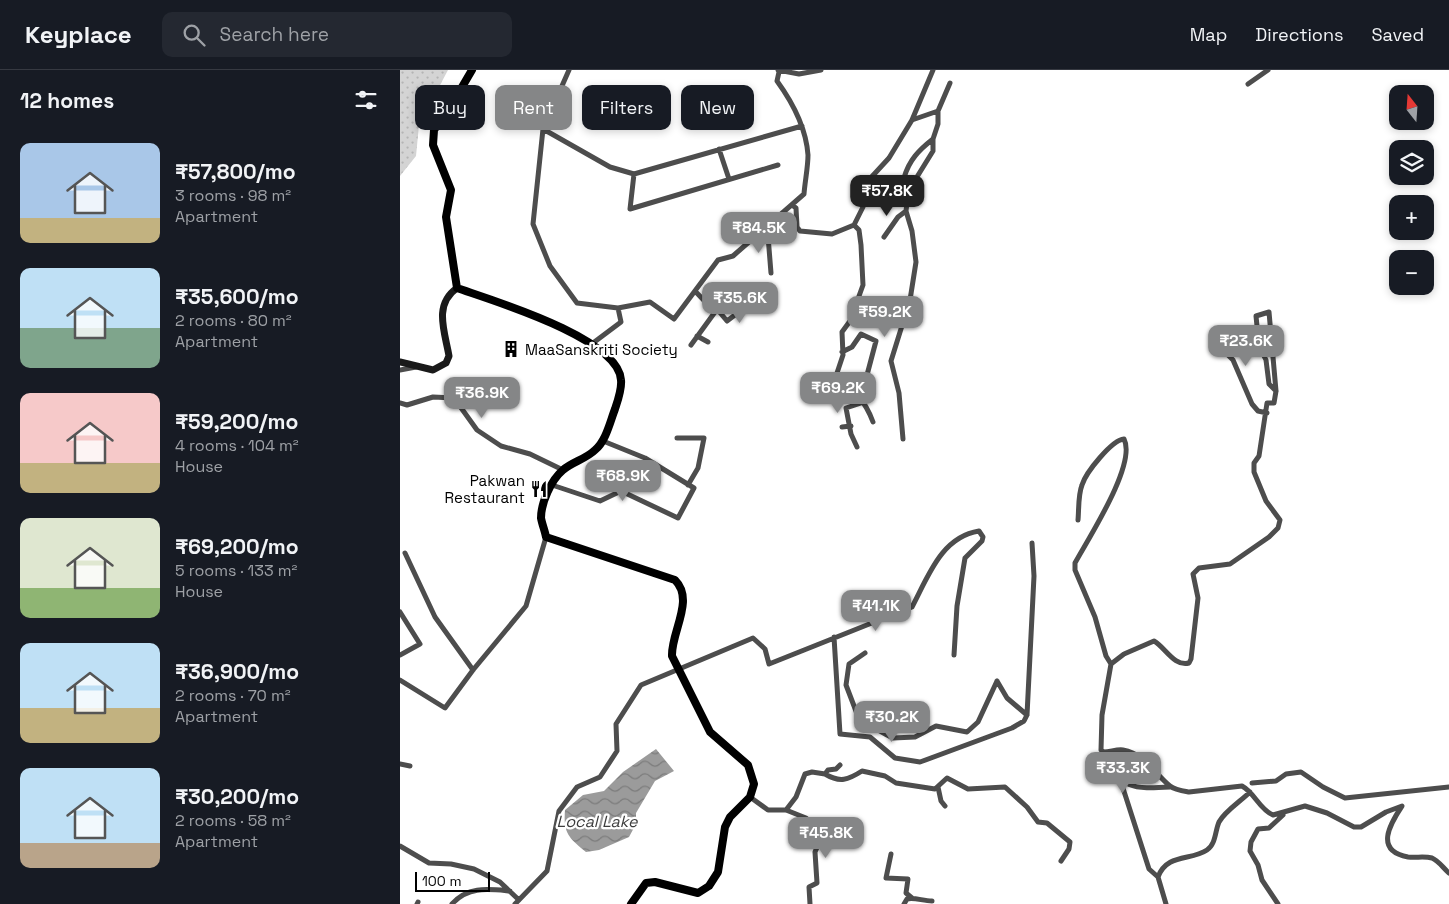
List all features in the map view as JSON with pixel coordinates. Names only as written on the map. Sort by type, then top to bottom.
[{"type":"main road","points":[[457,288],[446,217],[452,190],[434,145],[434,130],[448,111],[472,70]]},
{"type":"main road","points":[[457,288],[537,316],[592,343],[617,367],[622,378],[620,391],[603,441],[595,450],[562,470],[552,485],[545,500],[541,518],[546,537],[675,580],[682,587],[684,595],[672,644],[672,656],[710,732],[748,765],[754,784],[750,796],[730,817],[725,827],[718,872],[709,886],[698,893],[655,882],[646,883],[631,904]]},
{"type":"main road","points":[[400,362],[433,370],[446,363],[449,356],[444,328],[443,303],[450,293],[457,288]]},
{"type":"street","points":[[562,85],[569,70]]},
{"type":"street","points":[[543,130],[533,224],[550,266],[577,303],[618,308],[650,302],[674,320],[718,260],[733,256],[804,194],[808,155],[802,126],[792,101],[778,81],[779,71],[799,74],[820,70]]},
{"type":"street","points":[[792,206],[796,208],[797,228],[800,231],[832,234],[854,225],[863,207],[866,183],[889,158],[912,120],[933,70]]},
{"type":"street","points":[[1248,84],[1268,70]]},
{"type":"street","points":[[902,439],[900,393],[891,361],[910,300],[916,262],[912,231],[906,211],[908,195],[933,151],[938,124],[938,111],[950,83]]},
{"type":"street","points":[[912,120],[938,111]]},
{"type":"street","points":[[545,130],[610,166],[634,174],[719,148],[802,126]]},
{"type":"street","points":[[912,185],[904,178],[906,171],[917,152],[934,139]]},
{"type":"street","points":[[719,148],[729,179]]},
{"type":"street","points":[[634,174],[630,209],[778,165]]},
{"type":"street","points":[[884,237],[898,218],[906,211]]},
{"type":"street","points":[[854,225],[858,230],[861,245],[863,285],[850,321],[842,332],[842,352],[836,376],[859,395],[873,422]]},
{"type":"street","points":[[764,229],[768,236],[771,273]]},
{"type":"street","points":[[695,291],[727,321],[752,302],[762,291]]},
{"type":"street","points":[[691,345],[727,298]]},
{"type":"street","points":[[592,343],[621,322],[618,308]]},
{"type":"street","points":[[1111,664],[1124,654],[1154,641],[1176,661],[1184,664],[1189,663],[1192,659],[1198,598],[1193,574],[1199,568],[1230,564],[1269,537],[1278,528],[1280,520],[1266,502],[1254,472],[1254,463],[1259,456],[1267,403],[1274,403],[1276,391],[1273,339],[1269,312],[1256,316],[1256,330],[1259,346],[1266,360],[1269,384],[1276,391]]},
{"type":"street","points":[[1215,332],[1226,352],[1233,360],[1252,404],[1258,411],[1267,413]]},
{"type":"street","points":[[842,352],[852,348],[861,334],[876,341],[867,374],[857,380],[859,395]]},
{"type":"street","points":[[698,336],[708,342]]},
{"type":"street","points":[[400,370],[416,367]]},
{"type":"street","points":[[400,404],[407,405],[433,398],[454,398],[477,430],[501,446],[530,454],[562,470]]},
{"type":"street","points":[[857,447],[851,434],[851,426],[846,408],[864,402]]},
{"type":"street","points":[[842,427],[851,426]]},
{"type":"street","points":[[677,438],[704,438],[698,468],[688,485]]},
{"type":"street","points":[[1078,520],[1081,486],[1086,476],[1110,447],[1118,440],[1124,439],[1127,445],[1127,456],[1117,484],[1075,563],[1075,570],[1095,617],[1106,656],[1111,664],[1099,745],[1104,752],[1109,766],[1122,782],[1149,869],[1158,877],[1166,904]]},
{"type":"street","points":[[552,485],[600,501],[621,491],[678,518],[694,488],[645,458],[603,441]]},
{"type":"street","points":[[400,846],[428,863],[451,864],[474,869],[500,882],[517,902],[547,872],[559,811],[577,787],[600,776],[617,751],[616,724],[641,685],[754,638],[765,649],[769,664],[912,607],[939,554],[971,532],[980,531],[983,537],[982,541],[965,558],[958,606],[954,655]]},
{"type":"street","points":[[400,680],[446,708],[473,670],[526,606],[546,537]]},
{"type":"street","points":[[834,637],[840,734],[870,737],[895,758],[920,762],[1012,728],[1024,720],[1027,715],[1034,576],[1032,543]]},
{"type":"street","points":[[405,553],[435,617],[473,670]]},
{"type":"street","points":[[400,612],[420,644],[400,655]]},
{"type":"street","points":[[866,653],[849,664],[846,685],[859,719],[893,738],[916,737],[936,726],[960,733],[968,732],[978,722],[997,681],[1007,698],[1027,715]]},
{"type":"street","points":[[1104,752],[1123,750],[1137,756],[1154,767],[1171,787]]},
{"type":"street","points":[[400,764],[410,766]]},
{"type":"street","points":[[825,774],[828,770],[836,769],[840,765]]},
{"type":"street","points":[[786,810],[796,797],[806,774],[812,772],[825,774],[836,780],[844,781],[862,771],[885,776],[896,783],[935,789],[947,778],[968,789],[993,787],[1008,789],[1027,807],[1038,822],[1047,823],[1070,842],[1069,849],[1061,862]]},
{"type":"street","points":[[1252,783],[1276,781],[1286,774],[1301,772],[1322,787],[1346,798],[1449,787]]},
{"type":"street","points":[[1122,782],[1130,786],[1171,787],[1189,792],[1242,786],[1250,792],[1264,812],[1273,815],[1284,814],[1305,806],[1327,813],[1354,827],[1361,827],[1386,812],[1402,806],[1388,828],[1387,838],[1391,848],[1398,854],[1408,857],[1430,858],[1439,861],[1449,873]]},
{"type":"street","points":[[938,787],[941,801],[945,806]]},
{"type":"street","points":[[1158,877],[1170,862],[1182,856],[1208,850],[1220,819],[1250,792]]},
{"type":"street","points":[[750,796],[768,810],[786,810],[806,818],[817,829],[821,838],[815,852],[817,884],[809,886],[810,904]]},
{"type":"street","points":[[1278,904],[1262,880],[1258,865],[1250,851],[1251,842],[1258,829],[1269,828],[1284,814]]},
{"type":"street","points":[[891,854],[886,878],[908,879],[906,893],[912,898],[921,901],[932,901]]},
{"type":"street","points":[[452,904],[470,891],[490,889],[510,892]]},
{"type":"street","points":[[904,904],[906,899],[912,898]]},
{"type":"shaded area","points":[[400,70],[448,70],[440,85],[415,85],[415,130],[419,130],[416,156],[400,176]]},
{"type":"water","name":"Local Lake","points":[[656,749],[674,771],[655,781],[636,813],[636,824],[629,837],[599,850],[586,852],[571,839],[566,830],[565,810],[583,795],[604,791],[623,772]]},
{"type":"place","name":"MaaSanskriti Society","points":[[511,349]]},
{"type":"place","name":"Pakwan Restaurant","points":[[539,489]]}]
